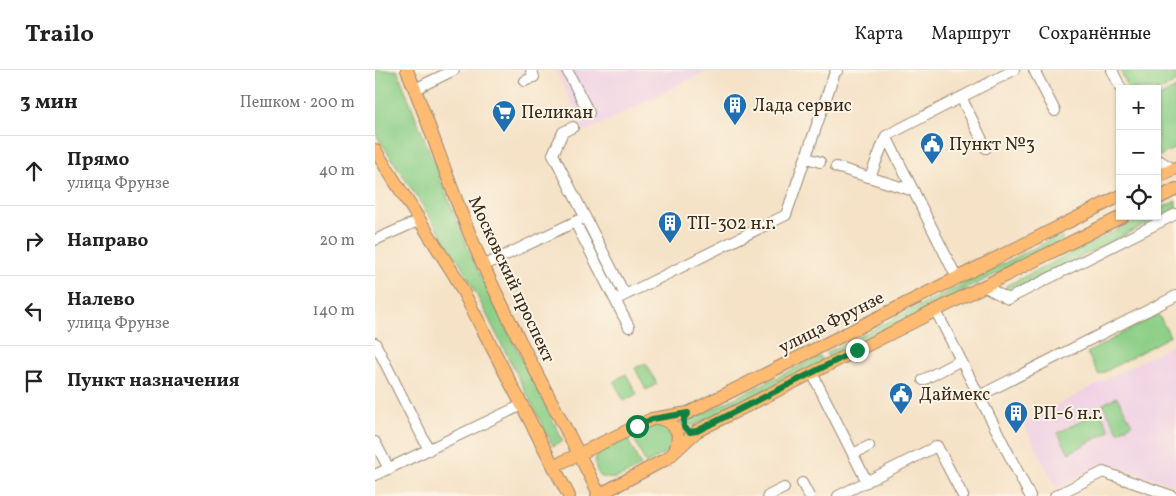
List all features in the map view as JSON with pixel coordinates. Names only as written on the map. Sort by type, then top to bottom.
[{"type":"main road","name":"Московский проспект","points":[[407,70],[449,183],[483,266],[599,496]]},
{"type":"main road","points":[[375,150],[455,276],[569,496]]},
{"type":"main road","points":[[1161,175],[1175,168]]},
{"type":"main road","points":[[1161,197],[1176,190]]},
{"type":"main road","name":"улица Фрунзе","points":[[554,466],[652,419],[688,413],[1116,198]]},
{"type":"main road","points":[[1098,207],[1095,213],[1095,220],[1099,224],[1107,224]]},
{"type":"main road","name":"улица Фрунзе","points":[[599,496],[668,458],[697,431],[1116,220]]},
{"type":"main road","points":[[1058,227],[1064,228],[1068,232],[1069,239],[1067,245]]},
{"type":"main road","points":[[688,413],[684,418],[684,427],[690,432],[697,431]]},
{"type":"main road","points":[[659,418],[670,422],[676,429],[679,438],[675,451]]},
{"type":"street","points":[[415,89],[454,70]]},
{"type":"street","points":[[525,81],[534,77],[531,70]]},
{"type":"street","points":[[567,70],[589,113]]},
{"type":"street","points":[[615,300],[787,215],[835,72],[838,70]]},
{"type":"street","points":[[870,177],[886,136],[1014,70]]},
{"type":"street","points":[[1034,70],[1055,110]]},
{"type":"street","points":[[1112,70],[1119,85]]},
{"type":"street","points":[[961,97],[985,148]]},
{"type":"street","points":[[573,126],[563,132],[553,154],[625,295]]},
{"type":"street","points":[[886,136],[957,278]]},
{"type":"street","points":[[807,158],[820,162]]},
{"type":"street","points":[[1161,161],[1175,168]]},
{"type":"street","points":[[836,167],[914,191]]},
{"type":"street","points":[[984,286],[1008,299],[1176,214]]},
{"type":"street","points":[[483,266],[585,217]]},
{"type":"street","points":[[375,240],[420,220]]},
{"type":"street","points":[[575,222],[629,327]]},
{"type":"street","points":[[979,396],[1176,296]]},
{"type":"street","points":[[936,311],[1030,496]]},
{"type":"street","points":[[375,343],[429,450]]},
{"type":"street","points":[[923,380],[961,360]]},
{"type":"street","points":[[812,373],[867,482]]},
{"type":"street","points":[[375,475],[522,405]]},
{"type":"street","points":[[375,442],[389,469]]},
{"type":"street","points":[[853,454],[869,446]]},
{"type":"street","points":[[838,496],[937,446],[963,496]]},
{"type":"street","points":[[1055,496],[1103,472],[1172,496]]},
{"type":"street","points":[[802,483],[809,496]]},
{"type":"street","points":[[768,496],[784,488]]},
{"type":"shaded area","points":[[556,70],[709,70],[585,132]]},
{"type":"shaded area","points":[[1176,343],[1176,486],[1104,463],[1057,488],[1023,423]]},
{"type":"green space","points":[[375,70],[397,70],[473,261],[563,441],[553,446],[462,266],[375,133]]},
{"type":"green space","points":[[1120,70],[1176,70],[1176,82],[1161,90],[1161,85],[1127,85]]},
{"type":"green space","points":[[1176,88],[1176,148],[1161,155],[1161,130],[1161,96]]},
{"type":"green space","points":[[1176,201],[1176,209],[1161,217],[1161,208]]},
{"type":"green space","points":[[1137,220],[1154,220],[1009,293],[1006,292],[1006,286]]},
{"type":"green space","points":[[1060,235],[1063,240],[829,359],[826,353]]},
{"type":"green space","points":[[1158,314],[1170,336],[1099,375],[1087,353]]},
{"type":"green space","points":[[820,356],[823,362],[695,425],[689,425],[689,421],[692,419]]},
{"type":"green space","points":[[646,363],[657,384],[646,390],[635,368]]},
{"type":"green space","points":[[626,374],[637,394],[624,401],[614,381]]},
{"type":"green space","points":[[1117,397],[1132,424],[1118,432],[1103,404]]},
{"type":"green space","points":[[1100,411],[1110,431],[1069,453],[1058,433]]},
{"type":"green space","points":[[654,425],[664,427],[670,432],[672,440],[670,450],[646,464],[632,435]]},
{"type":"green space","points":[[627,438],[641,466],[615,478],[600,476],[596,468],[595,461],[597,456],[607,447]]},
{"type":"place","name":"Лада сервис","points":[[735,126]]},
{"type":"place","name":"Пеликан","points":[[504,133]]},
{"type":"place","name":"Пункт №3","points":[[932,165]]},
{"type":"place","name":"ТП-302 н.г.","points":[[670,244]]},
{"type":"place","name":"Даймекс","points":[[901,415]]},
{"type":"place","name":"РП-6 н.г.","points":[[1016,434]]},
{"type":"route","points":[[637,426],[652,419],[688,413],[684,418],[684,427],[690,432],[697,431],[857,350]]}]
